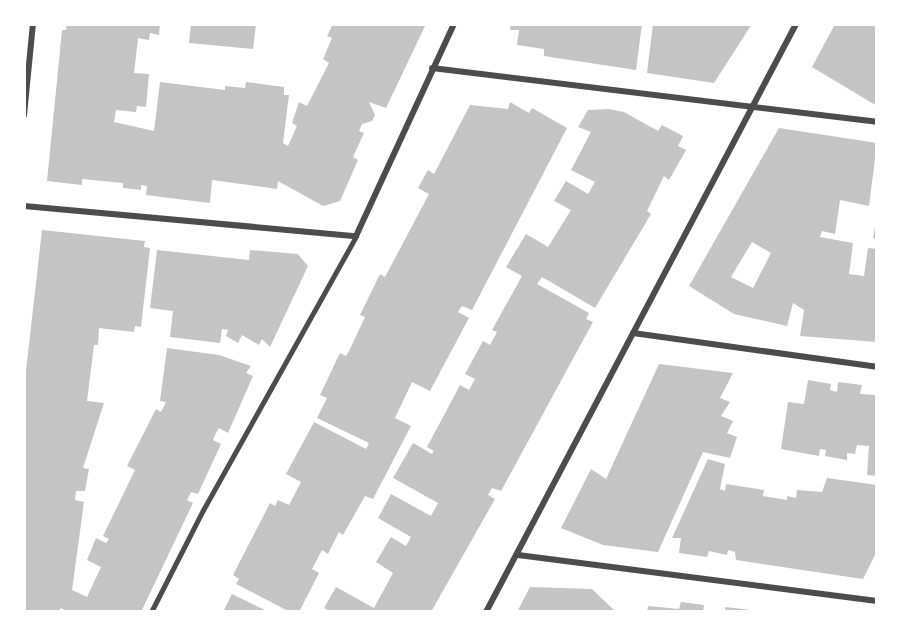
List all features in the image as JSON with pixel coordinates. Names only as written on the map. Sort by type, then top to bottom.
[{"type":"street","points":[[24,115],[33,24]]},
{"type":"street","points":[[151,612],[208,500],[356,236],[454,24]]},
{"type":"street","points":[[486,612],[756,106],[796,24]]},
{"type":"street","points":[[432,68],[877,122]]},
{"type":"street","points":[[24,206],[356,236]]},
{"type":"street","points":[[633,333],[877,367]]},
{"type":"street","points":[[518,555],[877,601]]},
{"type":"building","points":[[67,24],[160,24],[159,35],[150,33],[149,40],[138,38],[134,73],[149,74],[146,107],[137,106],[136,112],[116,110],[114,122],[154,131],[160,82],[225,90],[225,86],[245,88],[246,82],[284,87],[284,95],[289,95],[283,143],[288,146],[297,126],[292,123],[299,102],[307,106],[329,63],[323,59],[332,38],[327,36],[333,24],[426,24],[386,108],[369,102],[375,115],[372,121],[362,124],[359,131],[364,133],[353,157],[358,160],[340,201],[323,206],[278,181],[277,189],[212,180],[210,203],[146,195],[147,186],[141,185],[141,190],[123,188],[123,183],[82,179],[82,185],[47,181],[62,30],[66,30]]},
{"type":"building","points":[[191,24],[256,24],[253,49],[189,43]]},
{"type":"building","points":[[511,24],[642,24],[636,70],[544,56],[544,49],[517,45],[519,30],[510,30]]},
{"type":"building","points":[[653,24],[752,24],[714,83],[647,73]]},
{"type":"building","points":[[835,24],[877,24],[877,106],[812,67]]},
{"type":"building","points":[[510,102],[529,113],[532,108],[567,128],[472,310],[462,306],[458,312],[469,318],[430,391],[412,382],[395,418],[411,426],[373,499],[365,496],[343,535],[339,532],[328,554],[322,550],[312,569],[319,573],[299,612],[290,612],[236,584],[239,579],[233,575],[270,503],[275,506],[278,500],[289,505],[301,482],[286,474],[314,422],[366,449],[369,443],[317,418],[327,398],[320,395],[340,353],[346,356],[349,351],[365,317],[360,315],[380,274],[385,277],[429,194],[418,188],[428,170],[434,174],[470,105],[508,109]]},
{"type":"building","points":[[609,109],[624,112],[658,131],[662,125],[683,136],[678,146],[686,150],[669,180],[664,176],[647,211],[651,214],[595,308],[542,277],[537,284],[589,313],[586,319],[593,322],[501,491],[492,488],[488,495],[495,499],[431,612],[331,612],[324,608],[336,587],[374,608],[393,573],[376,562],[391,537],[406,546],[411,537],[378,518],[391,494],[431,516],[438,503],[393,478],[413,443],[432,454],[434,451],[427,447],[460,385],[469,390],[475,379],[465,374],[483,341],[490,345],[497,332],[492,330],[522,276],[506,267],[526,234],[548,247],[571,210],[554,201],[566,181],[588,194],[595,182],[571,170],[591,132],[578,127],[588,110]]},
{"type":"building","points":[[779,128],[877,143],[869,206],[840,200],[835,234],[822,231],[820,237],[853,243],[849,274],[864,276],[868,248],[877,249],[877,342],[800,336],[804,310],[793,303],[787,326],[734,314],[689,286]],"holes":[[[752,242],[771,253],[753,288],[731,277]]]},
{"type":"building","points":[[877,221],[877,239],[873,238]]},
{"type":"building","points":[[42,230],[145,241],[144,247],[150,248],[141,327],[135,326],[134,332],[99,328],[98,345],[94,345],[87,401],[104,403],[83,468],[89,469],[85,491],[76,491],[75,500],[84,502],[72,590],[87,597],[101,567],[87,560],[96,538],[106,543],[109,539],[103,536],[135,470],[127,466],[156,409],[161,412],[166,402],[160,401],[167,348],[219,355],[251,366],[246,373],[253,376],[228,433],[219,428],[215,435],[213,440],[221,444],[198,494],[191,492],[187,500],[193,503],[141,612],[71,612],[60,608],[60,612],[24,612],[24,388]]},
{"type":"building","points":[[157,250],[249,260],[250,250],[298,254],[308,266],[270,347],[262,339],[259,345],[242,335],[238,343],[226,336],[228,330],[222,329],[220,343],[170,337],[173,311],[150,308]]},
{"type":"building","points":[[659,364],[733,373],[720,398],[730,402],[721,416],[733,421],[727,433],[737,437],[730,458],[703,452],[658,552],[603,545],[561,528],[591,469],[606,479]]},
{"type":"building","points":[[808,380],[831,384],[830,390],[837,392],[838,382],[862,385],[860,394],[875,395],[877,390],[877,476],[867,475],[869,446],[857,445],[855,454],[847,453],[847,460],[825,456],[826,450],[820,449],[819,456],[781,449],[788,402],[804,404]]},
{"type":"building","points":[[708,459],[725,464],[720,489],[725,491],[726,484],[764,490],[763,496],[787,500],[787,496],[796,498],[797,490],[822,492],[827,478],[877,485],[877,551],[863,579],[736,560],[735,552],[728,550],[727,555],[709,551],[707,557],[679,553],[681,538],[672,538]]},
{"type":"building","points":[[530,587],[592,589],[616,612],[517,612]]},
{"type":"building","points":[[232,594],[269,612],[223,612]]},
{"type":"building","points":[[681,602],[704,605],[703,612],[647,612],[648,606],[679,609]]},
{"type":"building","points":[[725,607],[751,610],[751,612],[725,612]]}]
